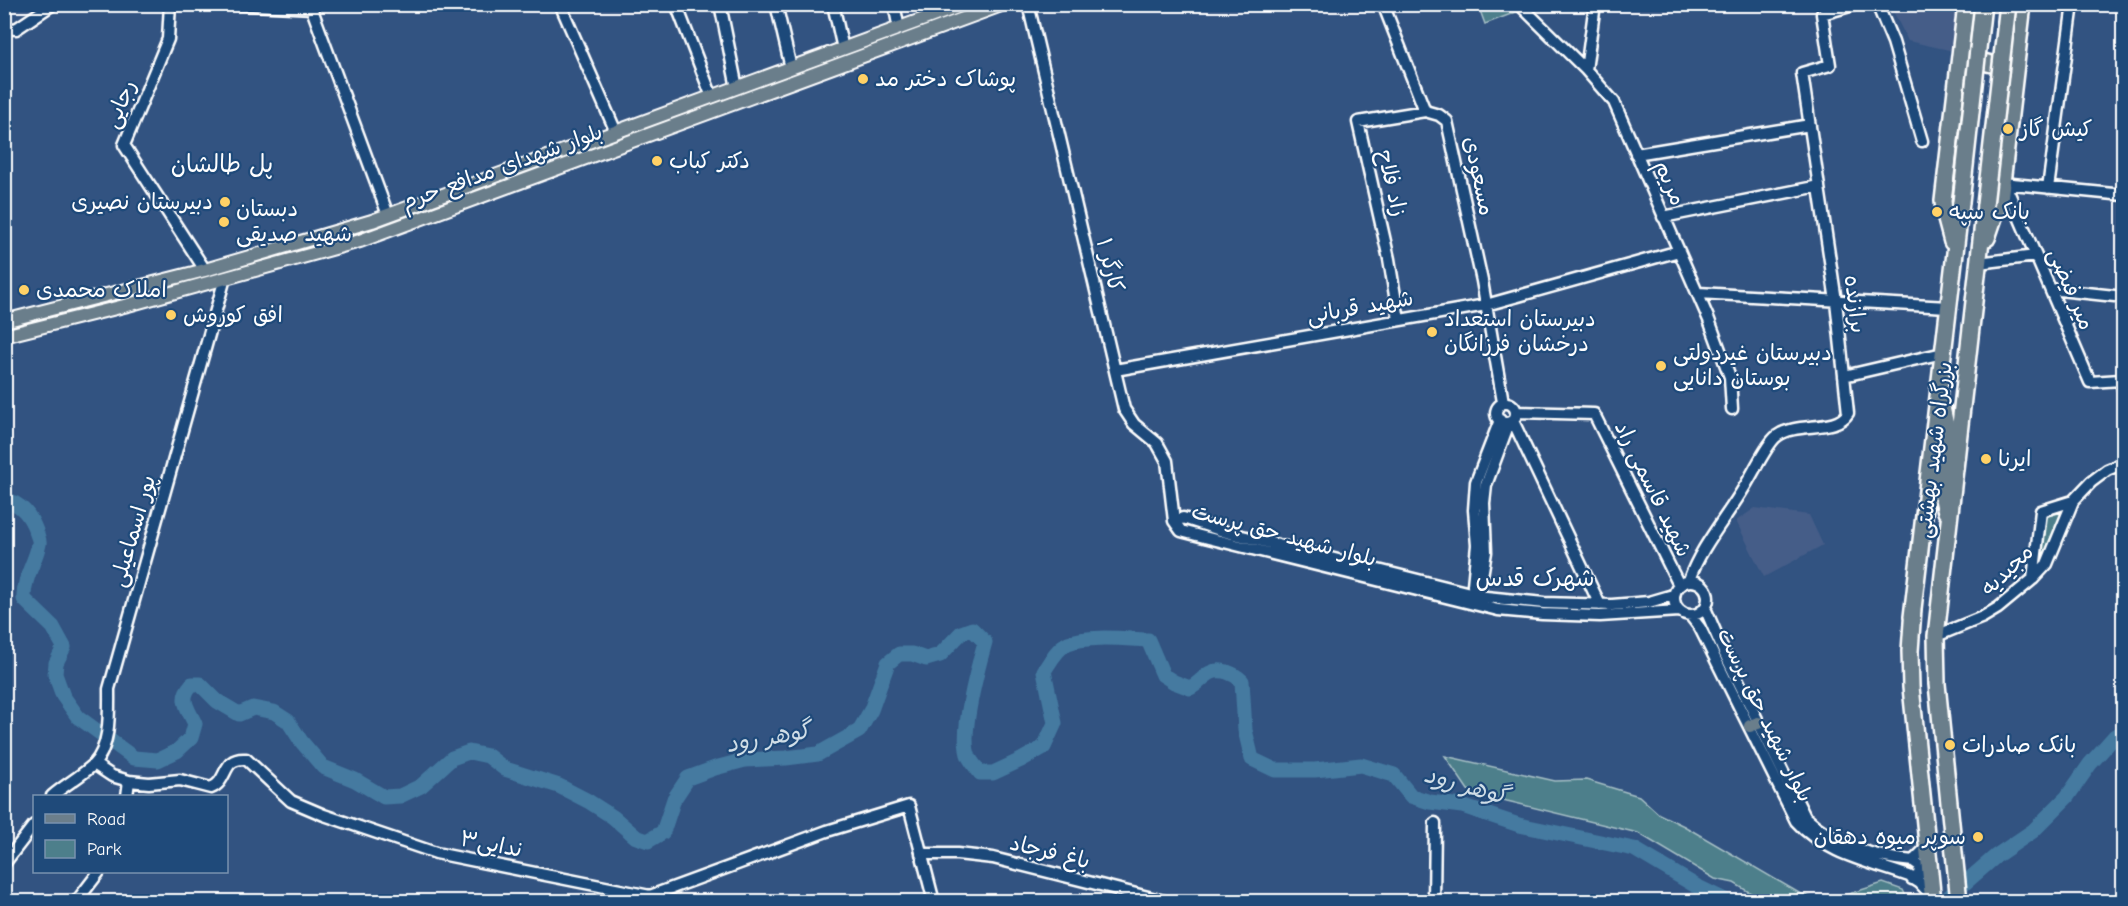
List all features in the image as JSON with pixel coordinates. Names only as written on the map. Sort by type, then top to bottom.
[{"type":"highway","points":[[1955,251],[1943,203],[1966,4]]},
{"type":"highway","name":"بزرگراه شهید بهشتی","points":[[1959,902],[1937,684],[1936,636],[1948,524],[1938,393],[1983,4]]},
{"type":"highway","name":"بزرگراه شهید بهشتی","points":[[1932,899],[1921,878],[1927,847],[1911,687],[1910,651],[1913,613],[1979,261],[2008,4]]},
{"type":"highway","points":[[1979,261],[1998,207],[2003,184],[2023,4]]},
{"type":"highway","points":[[1960,57],[2000,68],[2009,76],[2013,86]]},
{"type":"main road","name":"بلوار شهدای مدافع حرم","points":[[4,321],[205,270],[388,215],[965,4]]},
{"type":"main road","name":"بلوار شهدای مدافع حرم","points":[[4,336],[116,308],[360,241],[1004,4]]},
{"type":"main road","points":[[763,78],[767,92]]},
{"type":"main road","points":[[113,294],[116,308]]},
{"type":"street","points":[[4,28],[16,29],[53,4]]},
{"type":"street","name":"رجایی","points":[[170,4],[168,39],[124,145],[205,270]]},
{"type":"street","points":[[230,4],[311,6],[388,215]]},
{"type":"street","points":[[560,4],[616,132]]},
{"type":"street","points":[[676,4],[712,97]]},
{"type":"street","points":[[720,4],[737,88]]},
{"type":"street","points":[[776,4],[792,68]]},
{"type":"street","points":[[833,4],[843,49]]},
{"type":"street","points":[[894,4],[899,28]]},
{"type":"street","name":"کارگر ۱","points":[[1028,4],[1124,409],[1134,424],[1157,443],[1167,461],[1174,521]]},
{"type":"street","points":[[1383,4],[1425,111]]},
{"type":"street","name":"مریم","points":[[1519,4],[1586,70],[1614,102],[1698,293],[1730,377],[1732,409]]},
{"type":"street","points":[[1586,70],[1595,4]]},
{"type":"street","name":"برازنده","points":[[1680,587],[1775,436],[1806,426],[1836,424],[1844,420],[1848,413],[1836,301],[1802,73],[1830,65],[1822,14],[1857,4]]},
{"type":"street","points":[[1877,4],[1893,42],[1922,141]]},
{"type":"street","points":[[2048,188],[2073,4]]},
{"type":"street","name":"مسعودی","points":[[1425,111],[1447,121],[1486,304]]},
{"type":"street","name":"زاد فلاح","points":[[1399,320],[1389,259],[1358,122],[1425,111]]},
{"type":"street","points":[[1636,154],[1810,125]]},
{"type":"street","points":[[2003,184],[2124,195]]},
{"type":"street","name":"میر فیضی","points":[[2003,184],[2090,382],[2121,380],[2124,393]]},
{"type":"street","points":[[1663,217],[1819,186]]},
{"type":"street","name":"شهید قربانی","points":[[1115,370],[1486,304],[1679,251]]},
{"type":"street","points":[[1979,261],[2036,256]]},
{"type":"street","name":"پور اسماعیلی","points":[[97,760],[105,741],[109,713],[109,689],[225,278]]},
{"type":"street","points":[[2050,289],[2124,297]]},
{"type":"street","points":[[1698,293],[1948,307]]},
{"type":"street","points":[[1486,304],[1503,402]]},
{"type":"street","points":[[1844,376],[1943,353]]},
{"type":"street","points":[[1474,600],[1480,588],[1482,545],[1476,482],[1510,419],[1515,406],[1510,402],[1503,402],[1497,409],[1496,415],[1510,419],[1600,605]]},
{"type":"street","name":"شهید قاسمی راد","points":[[1510,419],[1594,414],[1680,587]]},
{"type":"street","points":[[2037,574],[2042,511],[2073,501],[2091,482],[2107,470],[2124,463]]},
{"type":"street","name":"مجیدیه","points":[[1936,636],[1983,617],[1998,608],[2037,574],[2047,564],[2073,501]]},
{"type":"street","name":"بلوار شهید حق پرست","points":[[1174,521],[1183,518],[1311,559],[1474,600],[1527,601],[1600,616],[1685,613],[1700,628],[1805,817],[1817,828],[1847,844],[1877,854],[1913,861]]},
{"type":"street","points":[[1694,580],[1704,586],[1708,597],[1705,608],[1696,615],[1685,613],[1674,601],[1680,587],[1694,580]]},
{"type":"street","name":"بلوار شهید حق پرست","points":[[1566,610],[1649,602],[1680,587]]},
{"type":"street","name":"بلوار شهید حق پرست","points":[[1705,608],[1796,821],[1805,831],[1832,848],[1921,878]]},
{"type":"street","name":"ندایی۳","points":[[97,760],[112,776],[129,781],[149,783],[180,780],[211,788],[220,782],[230,763],[238,759],[246,759],[291,801],[402,842],[436,853],[650,896],[827,831],[909,806],[921,854]]},
{"type":"street","points":[[53,795],[97,760]]},
{"type":"street","points":[[127,795],[129,781]]},
{"type":"street","points":[[1434,902],[1435,823]]},
{"type":"street","points":[[4,864],[33,826]]},
{"type":"street","points":[[1921,878],[1919,875],[1921,870],[1917,862],[1913,861],[1927,847]]},
{"type":"street","points":[[921,854],[934,902]]},
{"type":"street","name":"باغ فرجاد","points":[[921,854],[957,854],[993,858],[1168,902]]},
{"type":"street","points":[[76,902],[98,873]]},
{"type":"shaded area","points":[[1890,5],[1964,5],[1958,52],[1908,41]]},
{"type":"shaded area","points":[[1755,508],[1809,515],[1823,545],[1764,577],[1736,521]]},
{"type":"green space","points":[[1478,5],[1513,5],[1516,12],[1485,24]]},
{"type":"green space","points":[[2066,511],[2043,564],[2039,562],[2044,522],[2048,516]]},
{"type":"green space","points":[[1445,756],[1555,781],[1586,780],[1639,796],[1659,814],[1684,826],[1799,893],[1816,899],[1836,898],[1883,883],[1903,890],[1908,901],[1764,901],[1734,883],[1715,879],[1638,833],[1468,790]]},
{"type":"waterway","name":"گوهر رود","points":[[4,499],[16,504],[24,511],[31,520],[39,541],[25,585],[24,599],[53,627],[64,647],[56,663],[55,674],[63,696],[78,717],[134,758],[158,760],[177,751],[191,738],[195,724],[185,699],[192,684],[200,684],[217,701],[239,714],[253,708],[274,712],[288,721],[323,767],[355,780],[384,797],[400,796],[421,786],[452,758],[469,752],[488,756],[505,769],[559,786],[613,817],[636,837],[648,841],[663,832],[674,799],[688,778],[745,760],[818,754],[859,731],[871,710],[888,663],[899,654],[912,654],[926,659],[940,655],[961,633],[972,629],[985,642],[966,733],[969,757],[980,773],[993,773],[1044,747],[1055,723],[1044,671],[1060,648],[1068,643],[1086,639],[1148,640],[1163,675],[1174,682],[1190,688],[1214,671],[1232,674],[1242,681],[1245,730],[1252,759],[1275,770],[1315,770],[1361,765],[1394,775],[1411,796],[1430,802],[1462,806],[1519,825],[1634,849],[1696,886],[1729,902]]},
{"type":"waterway","name":"گوهر رود","points":[[1943,902],[1996,856],[2033,831],[2067,797],[2090,764],[2115,736],[2124,732]]},
{"type":"place","name":"پوشاک دختر مد","points":[[863,79]]},
{"type":"place","name":"كيش گاز","points":[[2008,129]]},
{"type":"place","name":"دکتر کباب","points":[[657,161]]},
{"type":"place","name":"دبیرستان نصیری","points":[[225,202]]},
{"type":"place","name":"بانک سپه","points":[[1937,212]]},
{"type":"place","name":"دبستان شهید صدیقی","points":[[224,222]]},
{"type":"place","name":"املاک محمدی","points":[[24,290]]},
{"type":"place","name":"افق کوروش","points":[[171,315]]},
{"type":"place","name":"دبیرستان استعداد درخشان فرزانگان","points":[[1432,332]]},
{"type":"place","name":"دبیرستان غیردولتی بوستان دانایی","points":[[1661,366]]},
{"type":"place","name":"ایرنا","points":[[1986,459]]},
{"type":"place","name":"بانک صادرات","points":[[1950,745]]},
{"type":"place","name":"سوپر میوه دهقان","points":[[1978,837]]},
{"type":"district","name":"پل طالشان","points":[[222,164]]},
{"type":"district","name":"شهرک قدس","points":[[1535,578]]}]
